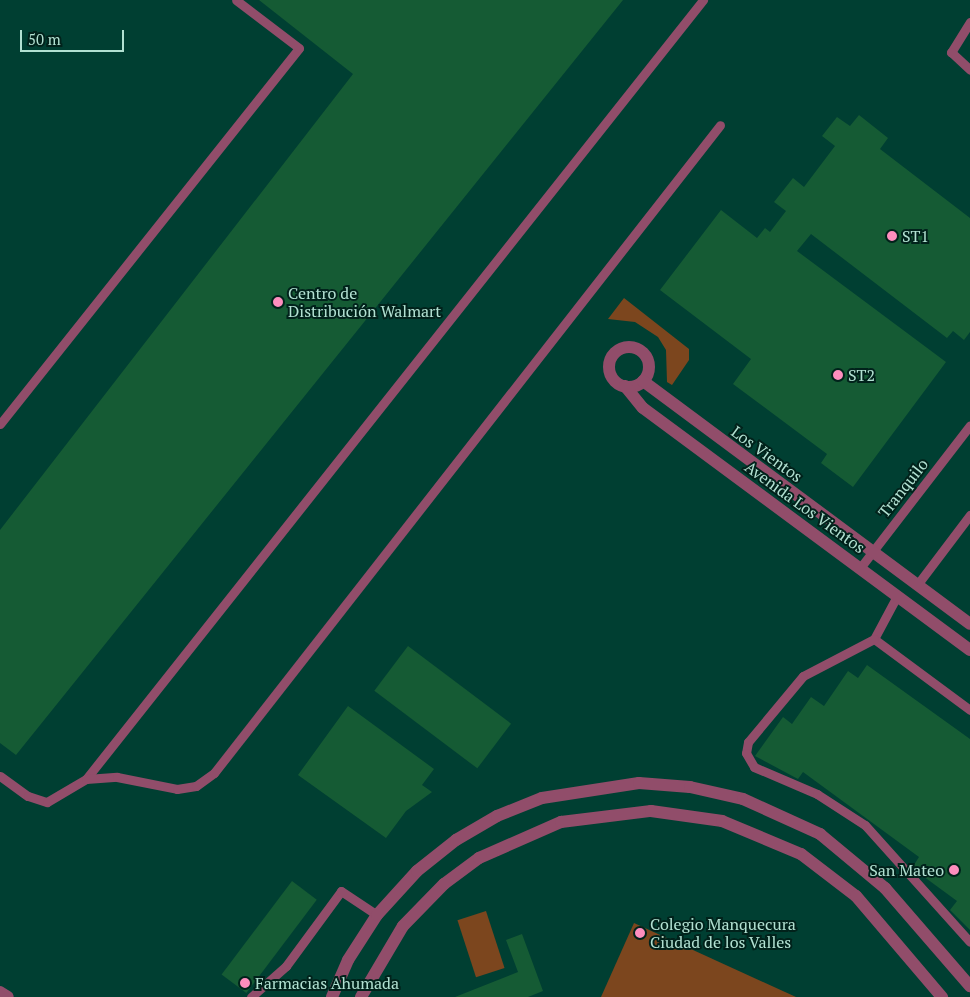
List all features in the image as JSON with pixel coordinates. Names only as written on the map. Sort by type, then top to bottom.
[{"type":"street","name":"Avenida Los Vientos","points":[[643,381],[649,368],[644,354],[631,347],[622,348],[614,354],[609,368],[616,382],[624,386],[643,408],[970,650]]},
{"type":"street","points":[[624,386],[643,381]]},
{"type":"street","name":"Los Vientos","points":[[643,381],[873,552]]},
{"type":"street","name":"Avenida Los Vientos","points":[[873,552],[970,624]]},
{"type":"street","points":[[332,997],[348,960],[377,915],[436,855],[519,806],[607,786],[690,787],[763,806],[836,845],[885,888],[970,986]]},
{"type":"street","points":[[361,997],[403,926],[444,884],[479,858],[561,822],[651,811],[722,821],[801,854],[856,896],[942,997]]},
{"type":"street","points":[[0,992],[8,997]]},
{"type":"lane","points":[[0,424],[298,48],[236,0]]},
{"type":"lane","points":[[0,776],[28,796],[46,802],[86,779],[703,0]]},
{"type":"lane","points":[[970,22],[951,52],[970,70]]},
{"type":"lane","points":[[86,779],[117,777],[177,789],[196,786],[214,773],[720,125]]},
{"type":"lane","name":"Tranquilo","points":[[860,568],[970,426]]},
{"type":"lane","points":[[918,585],[970,515]]},
{"type":"lane","points":[[897,596],[874,639],[803,676],[748,742],[747,758],[754,767],[818,794],[865,825],[970,942]]},
{"type":"lane","points":[[874,639],[970,710]]},
{"type":"lane","points":[[251,997],[286,966],[341,891],[377,915]]},
{"type":"shaded area","points":[[624,298],[689,349],[689,360],[672,385],[667,382],[666,350],[658,337],[635,322],[608,319]]},
{"type":"shaded area","points":[[486,911],[505,968],[476,977],[457,920]]},
{"type":"shaded area","points":[[634,923],[796,997],[601,997]]},
{"type":"building","name":"Centro de Distribución Walmart","points":[[259,0],[623,0],[16,755],[0,743],[0,530],[353,74]]},
{"type":"building","points":[[859,115],[888,138],[880,149],[970,218],[970,332],[964,340],[953,331],[947,338],[811,234],[797,251],[946,362],[853,487],[821,463],[827,454],[733,384],[751,359],[660,290],[721,210],[757,238],[765,228],[770,232],[786,211],[774,202],[793,178],[804,187],[835,146],[822,136],[837,117],[850,126]]},
{"type":"building","points":[[408,646],[511,724],[477,768],[374,691]]},
{"type":"building","points":[[867,665],[970,739],[970,930],[950,910],[957,901],[912,868],[919,857],[803,772],[798,779],[755,756],[783,717],[792,724],[811,697],[824,706],[848,671],[858,678]]},
{"type":"building","points":[[348,706],[434,769],[422,785],[432,792],[406,811],[386,838],[298,775]]},
{"type":"building","points":[[292,881],[317,900],[246,993],[222,974]]},
{"type":"building","points":[[522,934],[543,991],[528,997],[455,997],[518,972],[506,940]]},
{"type":"place","name":"ST1","points":[[892,236]]},
{"type":"place","name":"Centro de Distribución Walmart","points":[[278,302]]},
{"type":"place","name":"ST2","points":[[838,375]]},
{"type":"place","name":"San Mateo","points":[[954,870]]},
{"type":"place","name":"Colegio Manquecura Ciudad de los Valles","points":[[640,933]]},
{"type":"place","name":"Farmacias Ahumada","points":[[245,983]]}]
